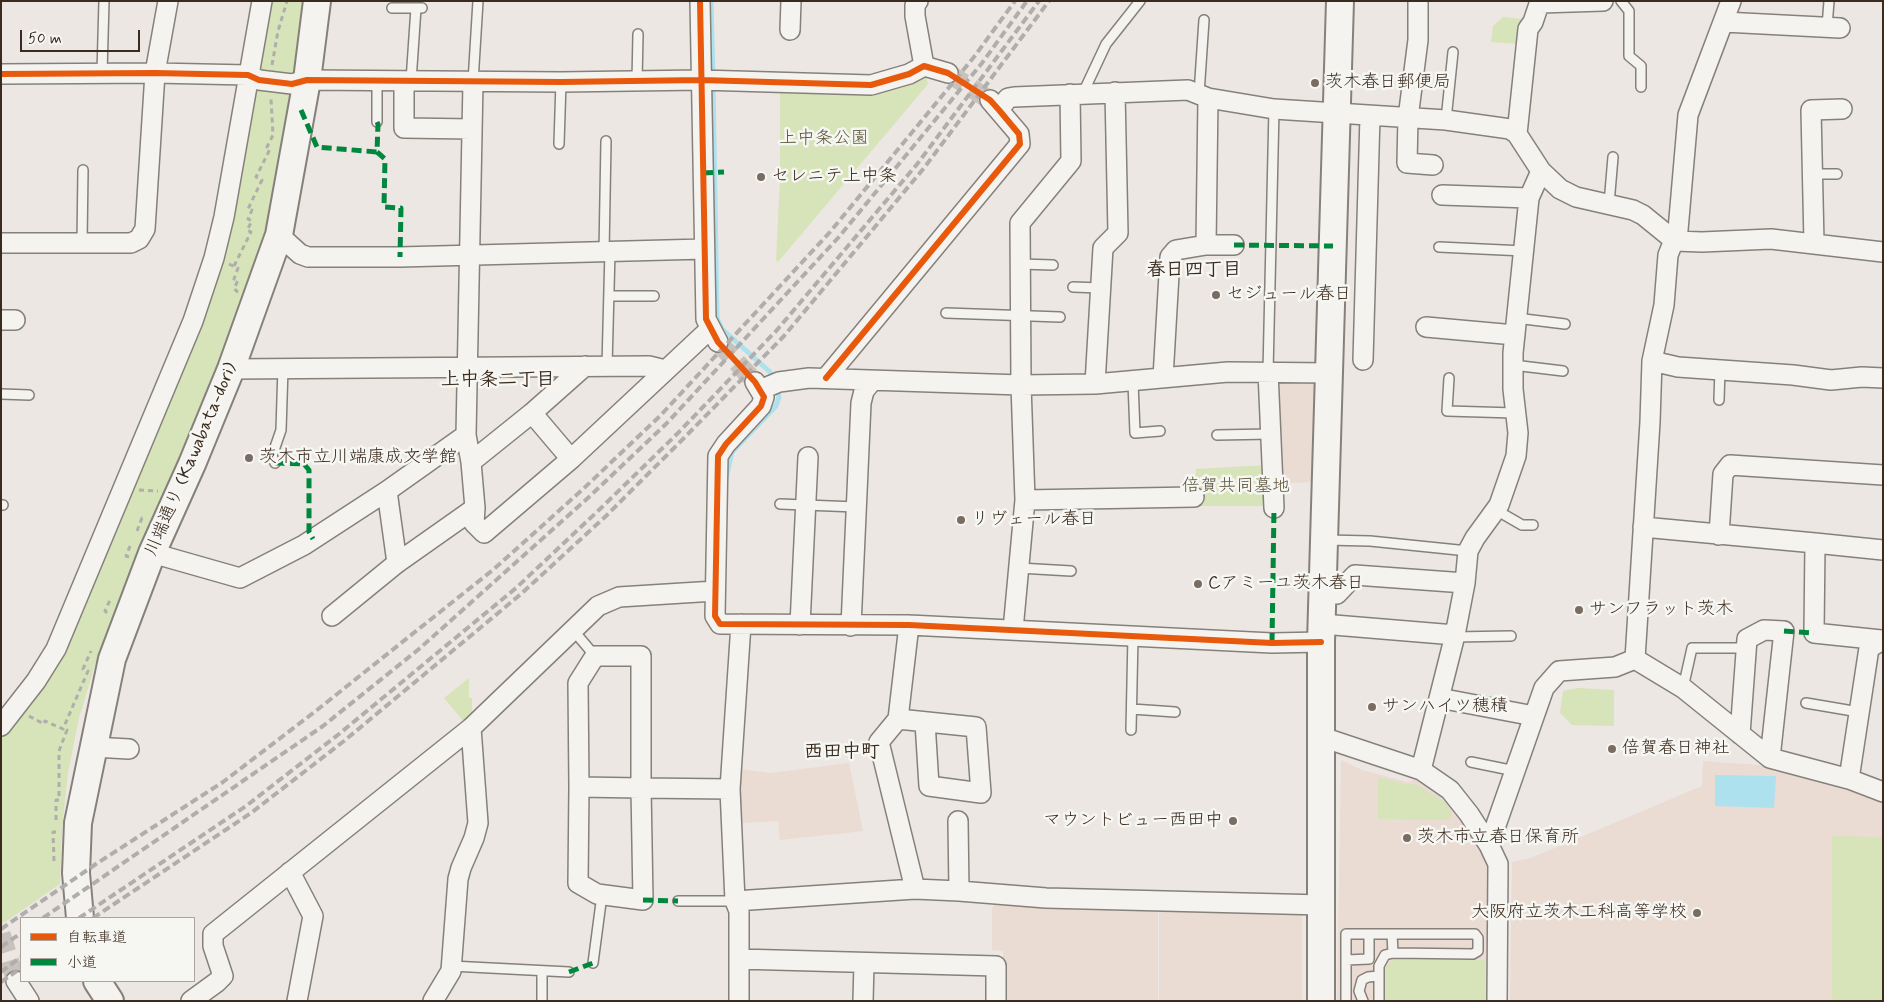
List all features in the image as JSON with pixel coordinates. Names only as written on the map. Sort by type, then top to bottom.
[{"type":"street","points":[[1,243],[130,243],[139,239],[145,229],[155,73],[168,1]]},
{"type":"street","points":[[1,726],[36,681],[56,649],[194,321],[214,258],[224,217],[262,1]]},
{"type":"street","name":"川端通り (Kawabata-dori)","points":[[80,917],[76,873],[77,836],[93,747],[137,546],[192,464],[231,369],[279,235],[307,80],[317,1]]},
{"type":"street","points":[[473,82],[466,435],[476,508],[474,524],[484,533],[571,459],[665,370],[714,336],[706,319],[704,249],[709,80],[700,1]]},
{"type":"street","points":[[790,30],[791,1]]},
{"type":"street","points":[[1321,1001],[1322,633],[1340,1]]},
{"type":"street","points":[[1418,1],[1418,40],[1408,118],[1407,162],[1434,165]]},
{"type":"street","points":[[1517,134],[1528,29],[1533,22],[1540,2],[1603,1]]},
{"type":"street","points":[[1636,659],[1652,361],[1664,305],[1668,255],[1678,230],[1688,115],[1731,1]]},
{"type":"street","points":[[914,2],[924,66]]},
{"type":"street","points":[[1724,22],[1834,28]]},
{"type":"street","points":[[1,74],[248,74],[259,80],[292,84],[307,80],[473,82],[709,80],[871,85],[908,74],[924,66],[948,73]]},
{"type":"street","points":[[408,81],[404,128],[472,129]]},
{"type":"street","points":[[826,378],[1020,144],[1019,134],[994,105],[1008,98],[1076,93],[1188,90],[1203,96],[1274,109],[1446,120],[1510,129],[1517,134],[1541,171],[1567,193],[1632,210],[1643,215],[1675,241],[1702,242],[1771,239],[1883,252]]},
{"type":"street","points":[[1095,384],[1103,248],[1118,233],[1115,92]]},
{"type":"street","points":[[1014,630],[1025,500],[1021,385],[1020,223],[1070,161],[1076,93]]},
{"type":"street","points":[[1203,96],[1206,245]]},
{"type":"street","points":[[1814,243],[1811,110],[1842,109]]},
{"type":"street","points":[[1363,360],[1370,116]]},
{"type":"street","points":[[1421,770],[1454,636],[1465,583],[1468,552],[1475,538],[1500,505],[1516,456],[1518,433],[1515,414],[1513,365],[1516,327],[1529,198],[1541,171]]},
{"type":"street","points":[[1442,195],[1529,198]]},
{"type":"street","points":[[279,235],[300,254],[308,256],[704,249]]},
{"type":"street","points":[[1162,378],[1170,257],[1176,250],[1206,245],[1234,245]]},
{"type":"street","points":[[1426,327],[1516,327]]},
{"type":"street","points":[[1652,361],[1678,367],[1793,375],[1831,380],[1862,376],[1883,378]]},
{"type":"street","points":[[471,462],[532,413],[585,366]]},
{"type":"street","points":[[231,369],[649,366],[665,370]]},
{"type":"street","points":[[1330,373],[1228,372],[1132,382],[1021,385],[809,378],[766,385],[761,406],[726,444],[718,456],[716,616],[720,624],[910,625],[1272,643],[1322,633],[1454,636]]},
{"type":"street","points":[[1268,372],[1274,508]]},
{"type":"street","points":[[851,626],[861,403],[864,391],[872,381]]},
{"type":"street","points":[[532,413],[571,459]]},
{"type":"street","points":[[137,546],[240,578],[304,545],[387,491],[466,435]]},
{"type":"street","points":[[800,625],[808,457]]},
{"type":"street","points":[[1719,535],[1724,474],[1730,465],[1883,475]]},
{"type":"street","points":[[387,491],[398,563]]},
{"type":"street","points":[[1025,500],[1194,497]]},
{"type":"street","points":[[332,616],[398,563],[476,508]]},
{"type":"street","points":[[1643,527],[1883,550]]},
{"type":"street","points":[[1815,543],[1814,633],[1882,640]]},
{"type":"street","points":[[1323,594],[1338,594],[1355,575],[1465,583]]},
{"type":"street","points":[[194,992],[217,982],[222,976],[213,946],[213,934],[471,728],[598,606],[619,597],[715,592]]},
{"type":"street","points":[[739,1001],[739,911],[735,901],[730,789],[741,624]]},
{"type":"street","points":[[910,625],[898,719],[879,742],[914,889]]},
{"type":"street","points":[[1740,734],[1747,639],[1764,630],[1784,631],[1770,758]]},
{"type":"street","points":[[1849,779],[1869,648],[1882,640]]},
{"type":"street","points":[[595,656],[641,656],[643,900],[597,894],[578,883],[579,787],[578,683],[595,656]]},
{"type":"street","points":[[1636,659],[1682,688],[1770,758],[1849,779],[1883,792]]},
{"type":"street","points":[[1489,846],[1544,688],[1559,671],[1615,668],[1636,659]]},
{"type":"street","points":[[1439,698],[1534,716]]},
{"type":"street","points":[[898,719],[925,722]]},
{"type":"street","points":[[433,1001],[451,971],[458,879],[478,823],[471,728]]},
{"type":"street","points":[[1322,737],[1336,740],[1421,770],[1450,790],[1470,814],[1498,864],[1497,1001]]},
{"type":"street","points":[[93,747],[129,749]]},
{"type":"street","points":[[579,787],[730,789]]},
{"type":"street","points":[[958,821],[959,891]]},
{"type":"street","points":[[290,872],[313,916],[297,1001]]},
{"type":"street","points":[[735,901],[914,889],[1046,898],[1322,905]]},
{"type":"street","points":[[739,959],[996,966],[996,1001]]},
{"type":"street","points":[[863,1001],[864,963]]},
{"type":"street","points":[[16,981],[29,1001]]},
{"type":"street","points":[[98,982],[110,1001]]},
{"type":"lane","points":[[102,73],[104,1]]},
{"type":"lane","points":[[473,82],[478,1]]},
{"type":"lane","points":[[1076,93],[1106,44],[1140,1]]},
{"type":"lane","points":[[1621,1],[1629,11],[1629,56],[1641,66],[1641,87]]},
{"type":"lane","points":[[1829,1],[1834,28]]},
{"type":"lane","points":[[392,8],[419,8],[408,81]]},
{"type":"lane","points":[[1203,96],[1204,20]]},
{"type":"lane","points":[[638,34],[638,80]]},
{"type":"lane","points":[[1446,120],[1453,52]]},
{"type":"lane","points":[[376,122],[377,81]]},
{"type":"lane","points":[[559,144],[561,82]]},
{"type":"lane","points":[[1268,372],[1274,109]]},
{"type":"lane","points":[[606,141],[609,296],[607,366]]},
{"type":"lane","points":[[1609,204],[1612,156]]},
{"type":"lane","points":[[82,243],[83,170]]},
{"type":"lane","points":[[1812,174],[1837,174]]},
{"type":"lane","points":[[1439,248],[1524,251]]},
{"type":"lane","points":[[1020,264],[1053,265]]},
{"type":"lane","points":[[1073,287],[1100,288]]},
{"type":"lane","points":[[609,296],[654,296]]},
{"type":"lane","points":[[946,313],[1060,317]]},
{"type":"lane","points":[[1516,327],[1564,324]]},
{"type":"lane","points":[[1513,365],[1563,370]]},
{"type":"lane","points":[[275,463],[272,456],[281,430],[283,368]]},
{"type":"lane","points":[[1719,400],[1720,369]]},
{"type":"lane","points":[[1449,378],[1447,411],[1515,414]]},
{"type":"lane","points":[[1132,382],[1135,433],[1160,431]]},
{"type":"lane","points":[[1,394],[29,395]]},
{"type":"lane","points":[[1217,435],[1271,434]]},
{"type":"lane","points":[[780,504],[856,507]]},
{"type":"lane","points":[[1496,510],[1522,525],[1533,525]]},
{"type":"lane","points":[[1325,540],[1370,541],[1468,552]]},
{"type":"lane","points":[[1019,568],[1071,571]]},
{"type":"lane","points":[[573,630],[595,656]]},
{"type":"lane","points":[[1132,730],[1133,636]]},
{"type":"lane","points":[[1454,636],[1511,636]]},
{"type":"lane","points":[[1682,688],[1692,648],[1747,648]]},
{"type":"lane","points":[[1806,703],[1859,712]]},
{"type":"lane","points":[[1132,709],[1175,712]]},
{"type":"lane","points":[[1472,762],[1515,771]]},
{"type":"lane","points":[[593,963],[602,894]]},
{"type":"lane","points":[[678,901],[735,901]]},
{"type":"lane","points":[[1346,1001],[1346,934],[1497,935]]},
{"type":"lane","points":[[1346,960],[1369,960],[1369,934]]},
{"type":"lane","points":[[1392,934],[1393,953]]},
{"type":"lane","points":[[1379,1001],[1381,961],[1385,956],[1393,953],[1473,954],[1478,951],[1478,938],[1475,934]]},
{"type":"lane","points":[[451,966],[570,972]]},
{"type":"lane","points":[[542,971],[542,1001]]},
{"type":"lane","points":[[1363,1001],[1359,991],[1362,980],[1368,976],[1379,976]]},
{"type":"path","points":[[234,266],[251,232],[247,230],[252,221],[248,219],[252,210],[248,208],[262,180],[256,177],[270,149],[267,147],[273,135],[270,81],[278,31],[287,1]]},
{"type":"path","points":[[214,258],[238,268],[234,279],[238,280],[234,289],[237,291],[232,300]]},
{"type":"path","points":[[155,498],[158,491]]},
{"type":"path","points":[[137,546],[142,518],[146,520],[149,512]]},
{"type":"path","points":[[104,621],[108,613],[105,612],[113,594]]},
{"type":"path","points":[[15,709],[44,724],[45,722],[63,729],[88,671],[83,669],[94,645]]},
{"type":"shaded area","points":[[1315,377],[1312,482],[1276,484],[1277,378]]},
{"type":"shaded area","name":"大阪府立茨木工科高等学校","points":[[1341,760],[1362,770],[1407,782],[1416,779],[1447,799],[1463,815],[1488,866],[1488,1001],[1337,1001]]},
{"type":"shaded area","name":"大阪府立茨木工科高等学校","points":[[1703,761],[1769,764],[1883,799],[1883,1001],[1510,1001],[1512,862],[1531,858],[1702,786]]},
{"type":"shaded area","points":[[849,763],[863,831],[780,840],[778,821],[738,823],[739,769],[770,773]]},
{"type":"shaded area","points":[[996,903],[1158,907],[1158,1001],[1003,1001],[1003,951],[992,950],[992,908]]},
{"type":"shaded area","points":[[1159,907],[1296,909],[1302,914],[1302,1001],[1159,1001]]},
{"type":"green space","points":[[269,1],[309,1],[279,186],[251,290],[95,665],[79,718],[68,773],[62,828],[60,884],[2,924],[1,739],[10,725],[171,394]]},
{"type":"green space","points":[[1503,17],[1529,20],[1522,44],[1491,42],[1493,26]]},
{"type":"green space","name":"上中条公園","points":[[926,76],[928,84],[778,262],[776,260],[780,180],[780,93],[874,96]]},
{"type":"green space","name":"倍賀共同墓地","points":[[1268,465],[1270,506],[1193,506],[1196,469]]},
{"type":"green space","points":[[469,678],[472,718],[465,723],[444,698]]},
{"type":"green space","points":[[1578,688],[1614,690],[1614,726],[1572,725],[1560,713],[1563,691]]},
{"type":"green space","points":[[1378,777],[1405,784],[1415,784],[1445,802],[1452,814],[1449,820],[1378,819]]},
{"type":"green space","points":[[1832,836],[1883,837],[1883,1001],[1832,1001]]},
{"type":"green space","points":[[1393,960],[1485,960],[1485,1001],[1386,1001],[1386,967]]},
{"type":"water","points":[[1715,775],[1776,776],[1774,808],[1715,806]]},
{"type":"waterway","points":[[711,1],[713,76]]},
{"type":"waterway","points":[[713,84],[717,318],[722,329],[770,372],[774,380]]},
{"type":"waterway","points":[[726,478],[732,452],[776,406],[779,397],[777,387]]},
{"type":"tunnel","points":[[948,73],[990,100]]},
{"type":"tunnel","points":[[718,342],[755,382]]},
{"type":"tunnel","points":[[1,934],[16,981]]},
{"type":"railway","points":[[1,929],[96,864],[223,782],[494,569],[582,490],[660,416],[830,232],[974,57],[1015,1]]},
{"type":"railway","points":[[44,917],[323,726],[419,649],[589,497],[667,423],[838,238],[982,63],[1027,1]]},
{"type":"railway","points":[[80,917],[246,806],[339,734],[516,588],[600,509],[678,433],[777,330],[918,163],[1039,1]]},
{"type":"railway","points":[[95,917],[251,813],[344,741],[521,594],[606,516],[784,336],[924,168],[1049,1]]},
{"type":"railway","points":[[1,947],[20,934]]},
{"type":"railway","points":[[1,972],[20,958]]},
{"type":"railway","points":[[1,982],[20,969]]},
{"type":"marked path","points":[[301,110],[317,147],[377,152]]},
{"type":"marked path","points":[[377,122],[377,152],[385,159],[384,207],[401,208],[400,257]]},
{"type":"marked path","points":[[703,173],[724,172]]},
{"type":"marked path","points":[[1234,245],[1333,246]]},
{"type":"marked path","points":[[275,463],[304,464],[309,470],[309,532],[313,539]]},
{"type":"marked path","points":[[1272,643],[1274,508]]},
{"type":"marked path","points":[[1784,631],[1814,633]]},
{"type":"marked path","points":[[643,900],[678,901]]},
{"type":"marked path","points":[[569,972],[593,963]]},
{"type":"cycle path","points":[[700,1],[706,319],[718,342],[755,382],[764,397],[761,406],[726,444],[718,456],[715,616],[720,624],[909,625],[1272,643],[1321,642]]},
{"type":"cycle path","points":[[1,74],[155,73],[248,75],[259,80],[292,84],[307,80],[561,82],[701,80],[871,85],[909,74],[924,66],[948,73],[990,100],[1019,134],[1020,144],[826,378]]},
{"type":"place","name":"茨木春日郵便局","points":[[1315,83]]},
{"type":"place","name":"セレニテ上中条","points":[[761,177]]},
{"type":"place","name":"セジュール春日","points":[[1216,295]]},
{"type":"place","name":"茨木市立川端康成文学館","points":[[249,458]]},
{"type":"place","name":"リヴェール春日","points":[[961,520]]},
{"type":"place","name":"Cアミーユ茨木春日","points":[[1198,584]]},
{"type":"place","name":"サンフラット茨木","points":[[1579,610]]},
{"type":"place","name":"サンハイツ穂積","points":[[1372,707]]},
{"type":"place","name":"倍賀春日神社","points":[[1612,749]]},
{"type":"place","name":"マウントビュー西田中","points":[[1233,821]]},
{"type":"place","name":"茨木市立春日保育所","points":[[1407,838]]},
{"type":"place","name":"大阪府立茨木工科高等学校","points":[[1697,913]]},
{"type":"district","name":"春日四丁目","points":[[1194,271]]},
{"type":"district","name":"上中条二丁目","points":[[498,381]]},
{"type":"district","name":"西田中町","points":[[842,753]]}]
